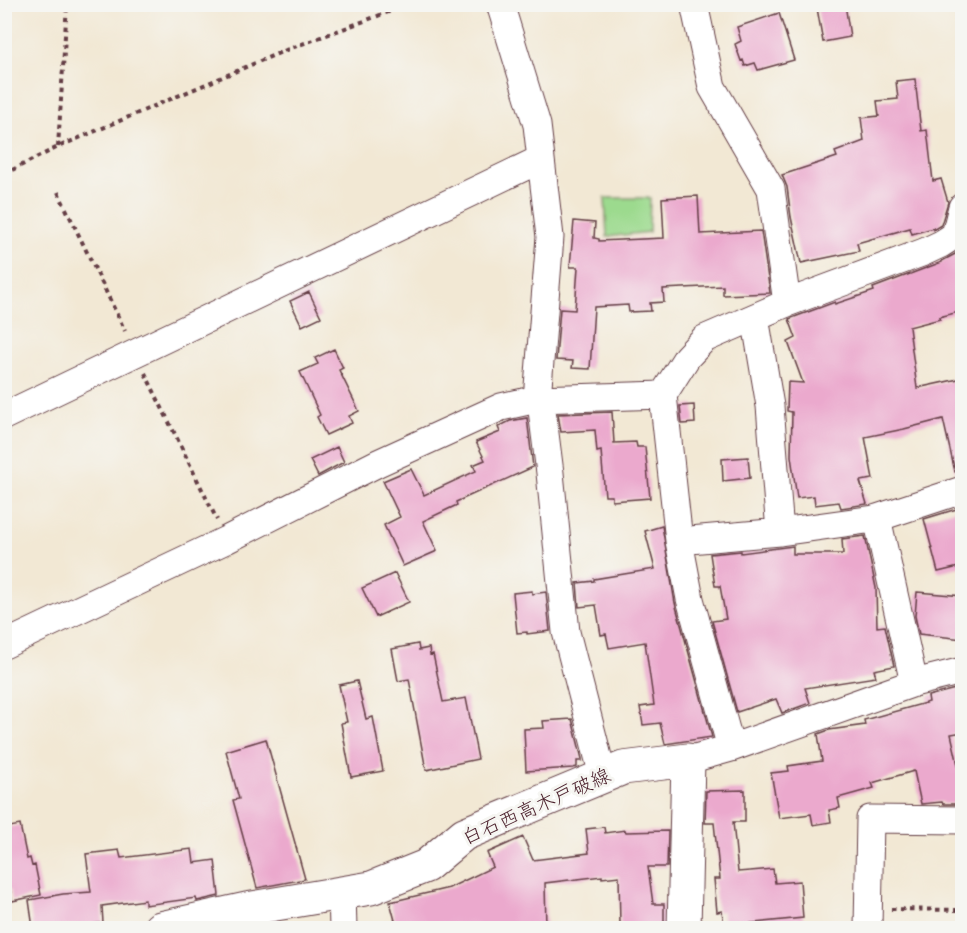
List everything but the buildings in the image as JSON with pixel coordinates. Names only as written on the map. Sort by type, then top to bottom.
[{"type":"main road","name":"白石西高木戸破線","points":[[160,928],[246,909],[371,888],[426,866],[464,834],[603,776],[623,768],[688,760]]},
{"type":"main road","points":[[684,928],[688,760]]},
{"type":"street","points":[[500,4],[537,124],[550,237],[537,399],[542,410],[550,473],[566,632],[603,776]]},
{"type":"street","points":[[694,4],[712,87],[771,189],[787,303]]},
{"type":"street","points":[[4,416],[541,159]]},
{"type":"street","points":[[730,748],[690,599],[679,541],[663,395],[687,357],[704,339],[787,303],[941,244],[955,235],[963,207]]},
{"type":"street","points":[[755,317],[770,406],[780,532]]},
{"type":"street","points":[[4,645],[226,540],[378,463],[501,406],[537,399],[663,395]]},
{"type":"street","points":[[679,541],[780,532],[877,518],[963,490]]},
{"type":"street","points":[[877,518],[914,683]]},
{"type":"street","points":[[688,760],[730,748],[914,683],[963,671]]},
{"type":"street","points":[[869,918],[870,819],[963,820]]},
{"type":"street","points":[[342,892],[343,928]]},
{"type":"path","points":[[58,147],[67,4]]},
{"type":"path","points":[[4,174],[58,147],[286,50],[410,4]]},
{"type":"path","points":[[869,918],[963,910]]},
{"type":"green space","points":[[605,198],[650,198],[649,232],[607,237]]}]
